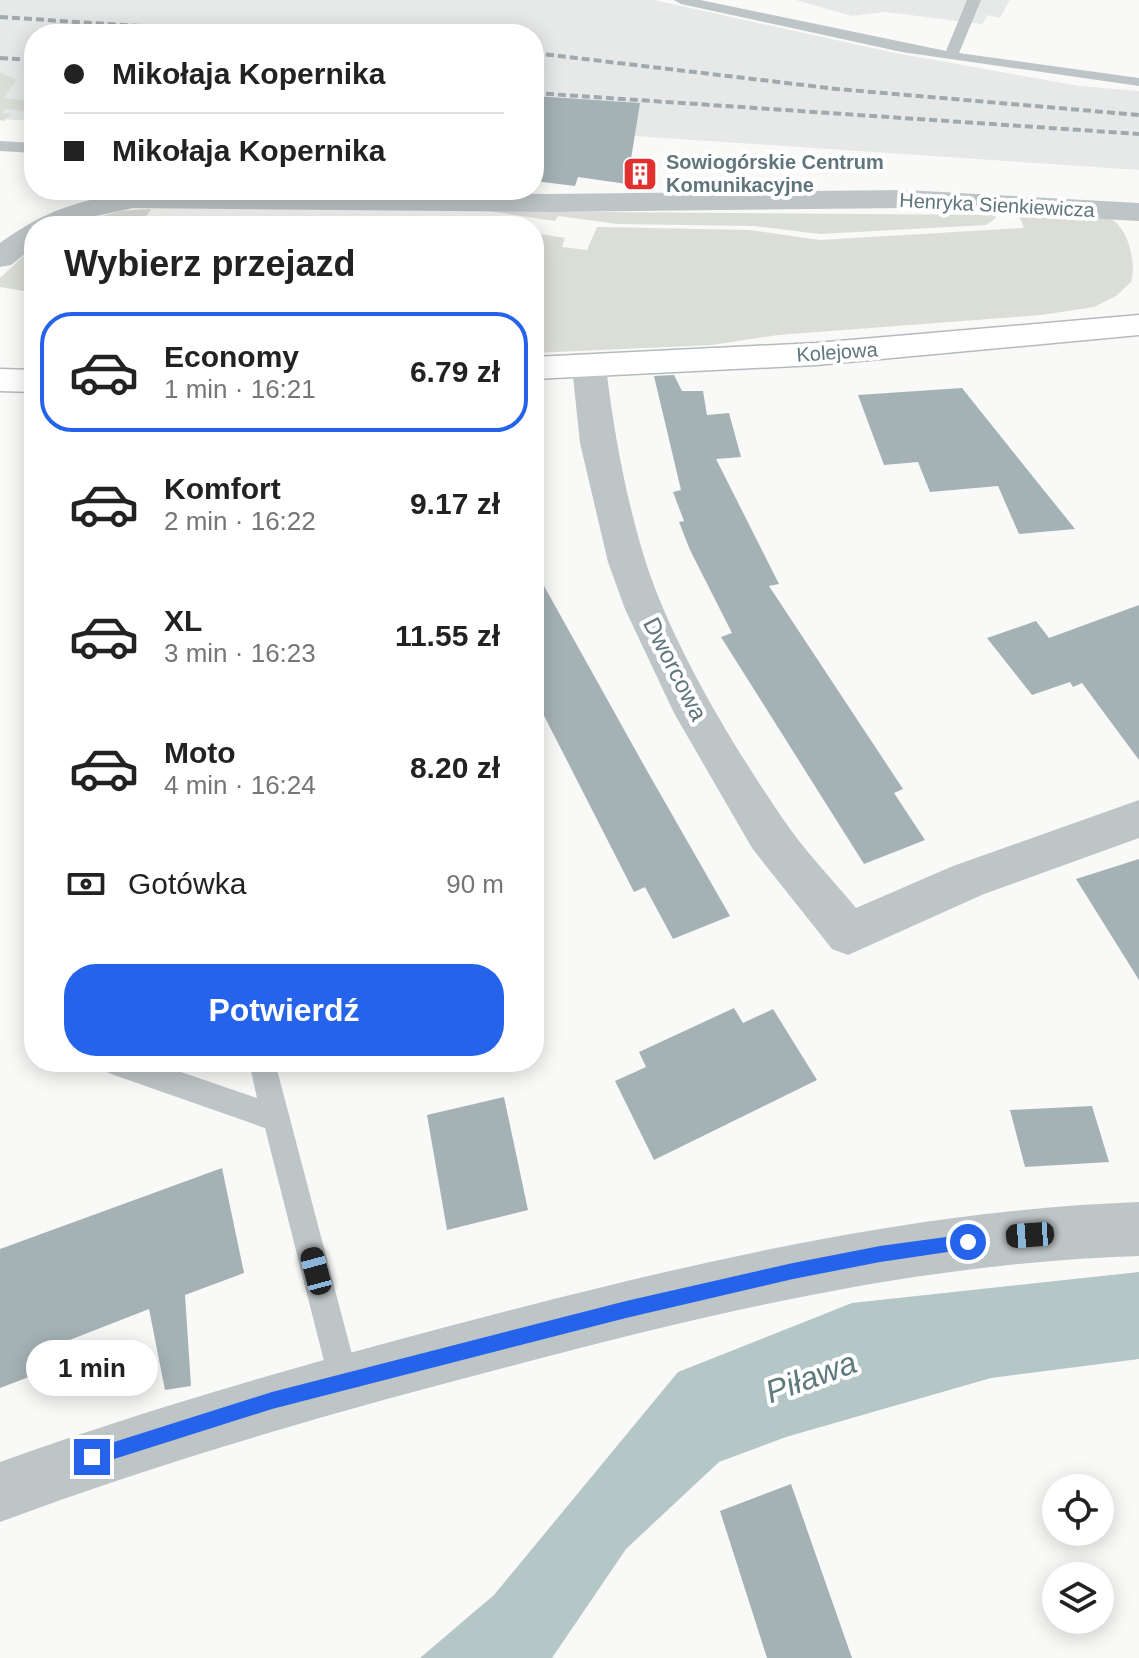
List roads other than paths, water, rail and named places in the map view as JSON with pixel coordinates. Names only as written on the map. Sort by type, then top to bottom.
[{"type":"street","name":"Henryka Sienkiewicza","points":[[237,200],[550,203],[905,199],[1139,212]]},
{"type":"street","name":"Henryka Sienkiewicza","points":[[65,216],[128,200]]},
{"type":"street","points":[[2,253],[24,239]]},
{"type":"street","name":"Kolejowa","points":[[544,368],[816,354],[1139,325]]},
{"type":"street","name":"Dworcowa","points":[[589,367],[598,443],[627,562],[644,609],[689,701],[768,834],[848,934],[969,880],[1139,819]]},
{"type":"street","points":[[0,380],[24,381]]},
{"type":"street","points":[[0,1492],[92,1457],[249,1407],[735,1283],[880,1254],[998,1237],[1139,1229]]},
{"type":"lane","points":[[681,0],[902,48],[1139,82]]},
{"type":"lane","points":[[951,55],[974,0]]},
{"type":"lane","points":[[0,146],[24,147]]},
{"type":"lane","points":[[143,1072],[276,1118]]},
{"type":"lane","points":[[264,1072],[344,1381]]},
{"type":"water","name":"Piława","points":[[1139,1272],[1139,1359],[991,1378],[786,1437],[719,1462],[626,1549],[552,1658],[420,1658],[494,1595],[678,1372],[852,1303]]},
{"type":"railway","points":[[0,17],[107,24]]},
{"type":"railway","points":[[544,54],[837,89],[1139,115]]},
{"type":"railway","points":[[0,58],[24,59]]},
{"type":"railway","points":[[544,94],[1139,134]]},
{"type":"place","name":"Sowiogórskie Centrum Komunikacyjne","points":[[640,174]]}]
